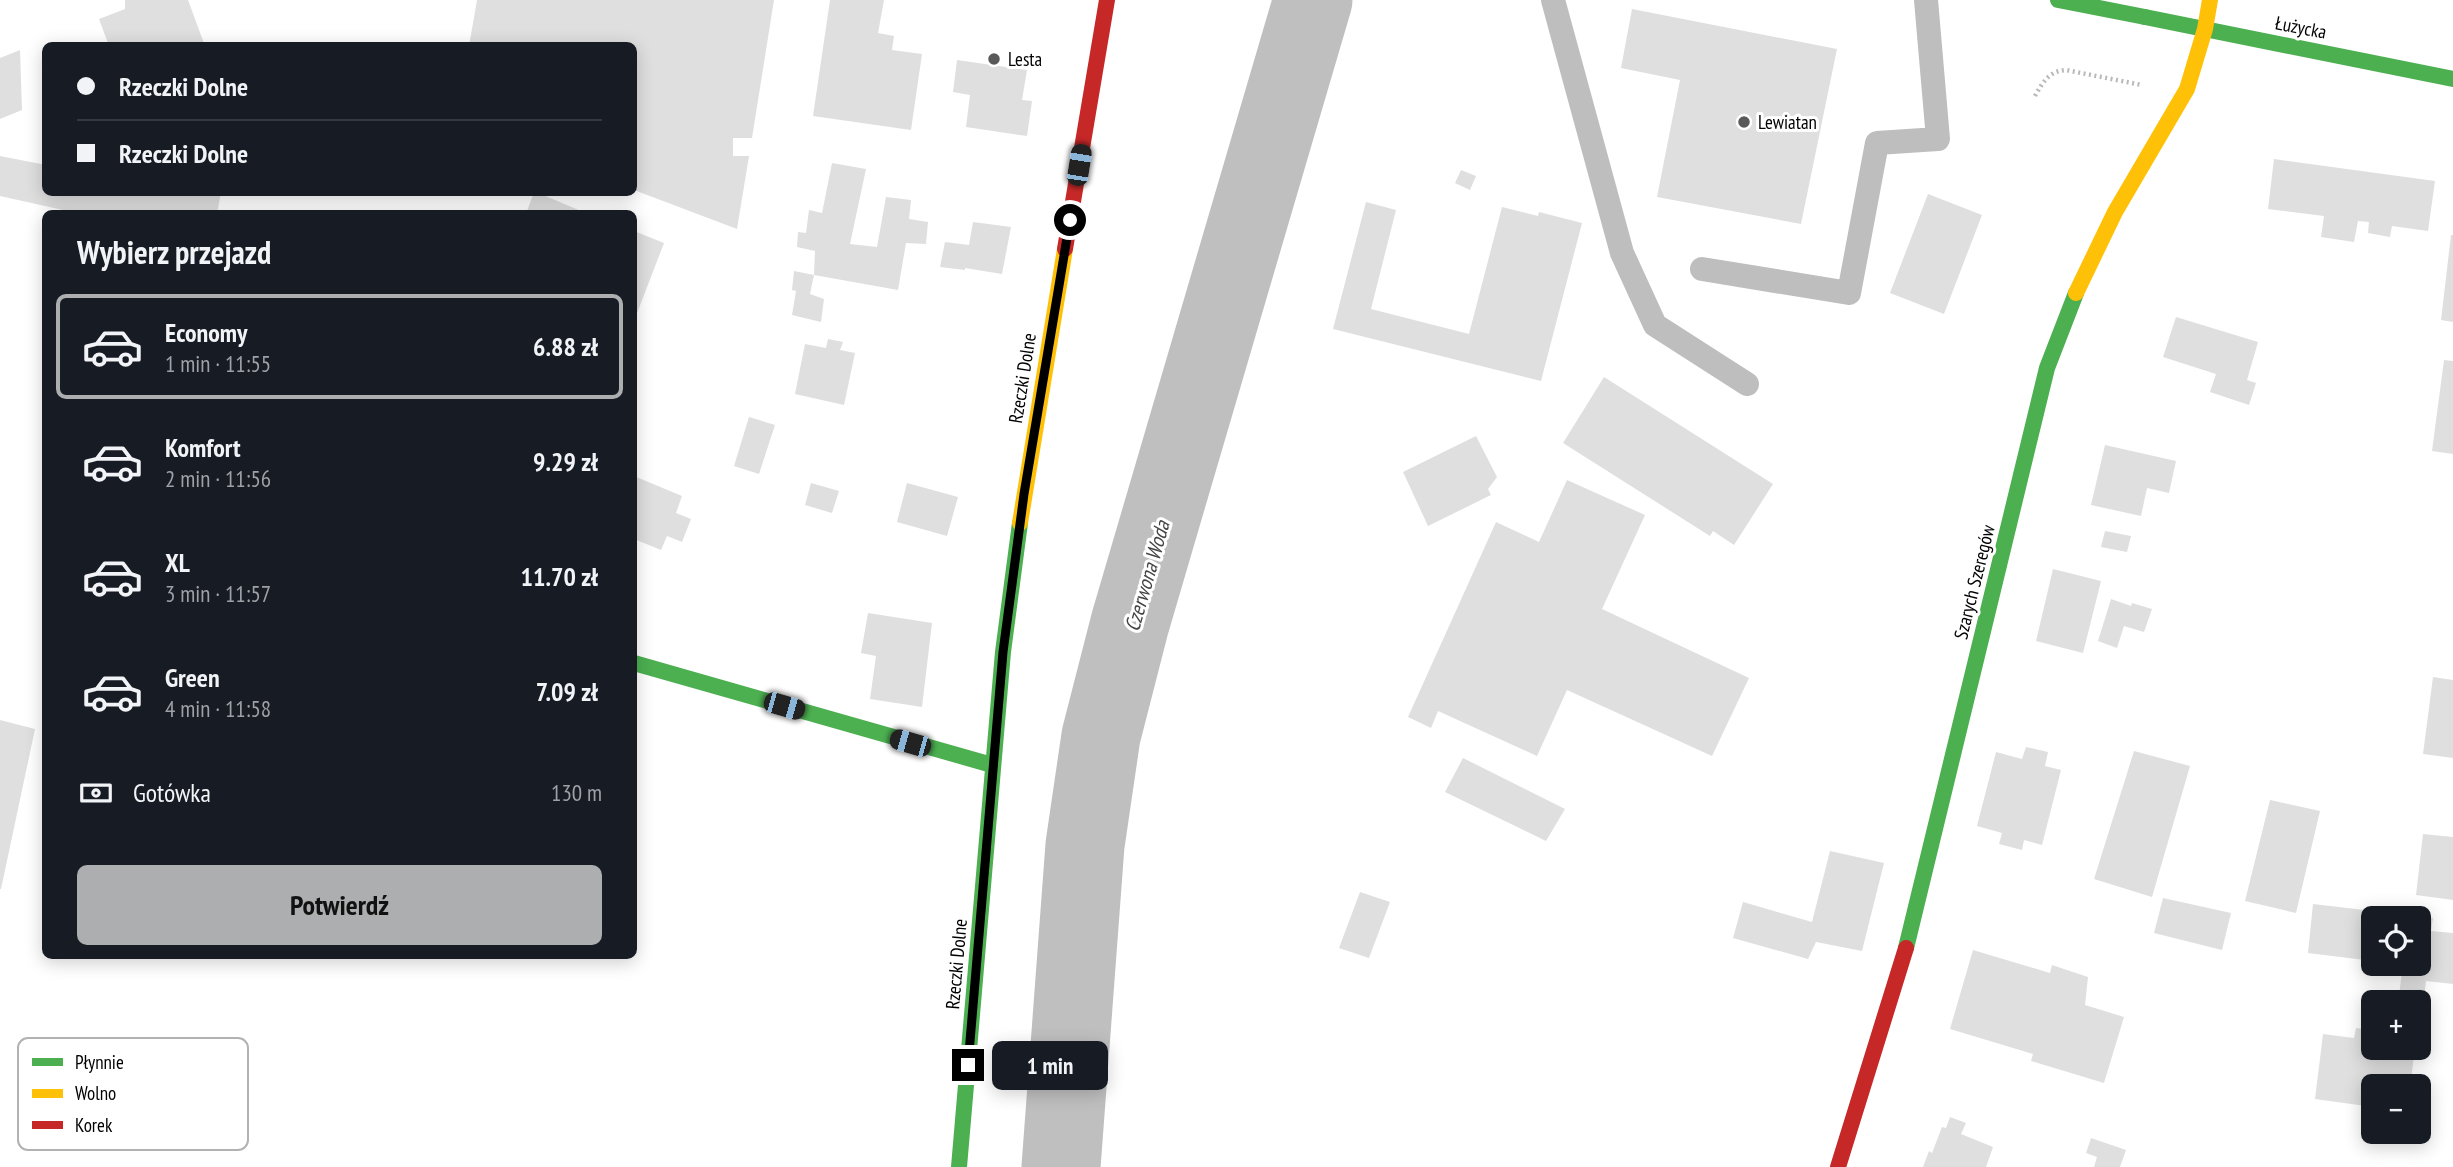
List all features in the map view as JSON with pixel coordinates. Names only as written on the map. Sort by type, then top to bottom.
[{"type":"street","name":"Rzeczki Dolne","points":[[959,1167],[1003,652],[1024,494],[1107,0]]},
{"type":"street","name":"Łużycka","points":[[2058,0],[2453,79]]},
{"type":"street","name":"Szarych Szeregów","points":[[1838,1167],[1907,944],[2047,368],[2075,295],[2115,212],[2187,89],[2205,29],[2210,0]]},
{"type":"street","points":[[637,664],[992,765]]},
{"type":"lane","points":[[1553,0],[1622,253],[1655,325],[1747,384]]},
{"type":"lane","points":[[1702,269],[1849,293],[1877,143],[1938,139],[1926,0]]},
{"type":"path","points":[[2035,96],[2048,76],[2055,71],[2066,70],[2147,86]]},
{"type":"building","points":[[125,0],[188,0],[204,42],[108,42],[99,19],[125,9]]},
{"type":"building","points":[[477,0],[774,0],[752,138],[733,138],[733,156],[749,156],[737,229],[637,191],[637,42],[470,42]]},
{"type":"building","points":[[830,0],[884,0],[878,33],[894,36],[892,50],[922,54],[911,130],[813,116]]},
{"type":"building","points":[[1632,9],[1837,49],[1801,224],[1657,197],[1680,80],[1621,68]]},
{"type":"building","points":[[20,50],[22,110],[0,119],[0,58]]},
{"type":"building","points":[[957,60],[1027,70],[1022,100],[1032,101],[1027,136],[966,127],[970,95],[953,92]]},
{"type":"building","points":[[0,156],[42,164],[42,196],[220,196],[218,210],[63,210],[0,196]]},
{"type":"building","points":[[2274,159],[2435,181],[2428,231],[2392,226],[2390,237],[2368,233],[2369,222],[2358,221],[2354,242],[2321,237],[2324,216],[2268,209]]},
{"type":"building","points":[[832,163],[866,169],[850,244],[877,247],[886,197],[911,200],[909,219],[928,222],[926,244],[906,243],[898,290],[814,275],[815,251],[797,247],[798,232],[806,233],[809,210],[822,213]]},
{"type":"building","points":[[1461,170],[1476,176],[1470,190],[1455,183]]},
{"type":"building","points":[[1928,194],[1982,215],[1944,314],[1890,293]]},
{"type":"building","points":[[533,196],[545,196],[579,210],[527,210]]},
{"type":"building","points":[[1366,202],[1396,210],[1371,309],[1469,334],[1502,207],[1538,216],[1539,212],[1582,223],[1541,381],[1333,329]]},
{"type":"building","points":[[973,222],[1011,227],[1002,274],[940,267],[945,242],[969,245]]},
{"type":"building","points":[[637,232],[664,243],[637,313]]},
{"type":"building","points":[[2453,235],[2453,322],[2441,320]]},
{"type":"building","points":[[794,271],[814,275],[810,294],[824,299],[821,322],[792,315],[796,291],[792,290]]},
{"type":"building","points":[[2176,317],[2258,342],[2247,380],[2256,383],[2249,405],[2210,392],[2216,374],[2163,357]]},
{"type":"building","points":[[828,339],[843,342],[840,350],[855,353],[844,405],[795,394],[805,344],[826,348]]},
{"type":"building","points":[[2444,360],[2453,361],[2453,454],[2432,451]]},
{"type":"building","points":[[1604,377],[1773,484],[1734,545],[1713,531],[1710,536],[1563,443]]},
{"type":"building","points":[[749,417],[775,425],[759,474],[734,466]]},
{"type":"building","points":[[1476,436],[1497,477],[1488,489],[1491,495],[1428,526],[1403,472]]},
{"type":"building","points":[[2105,445],[2176,461],[2169,493],[2147,488],[2141,516],[2091,505]]},
{"type":"building","points":[[637,477],[682,496],[676,513],[691,519],[682,542],[667,536],[661,550],[637,540]]},
{"type":"building","points":[[1567,480],[1645,515],[1602,609],[1749,678],[1712,756],[1567,690],[1537,756],[1438,711],[1431,728],[1408,717],[1496,522],[1539,542]]},
{"type":"building","points":[[811,483],[839,491],[832,513],[805,505]]},
{"type":"building","points":[[907,483],[958,497],[947,536],[897,522]]},
{"type":"building","points":[[2105,531],[2131,536],[2127,552],[2101,547]]},
{"type":"building","points":[[2053,569],[2101,581],[2083,653],[2036,641]]},
{"type":"building","points":[[2111,599],[2152,609],[2144,632],[2124,626],[2117,648],[2098,641]]},
{"type":"building","points":[[868,613],[932,623],[922,707],[870,699],[876,656],[861,653]]},
{"type":"building","points":[[2433,677],[2453,680],[2453,758],[2423,754]]},
{"type":"building","points":[[0,720],[35,729],[1,889],[0,889]]},
{"type":"building","points":[[2026,747],[2048,752],[2045,766],[2061,770],[2042,845],[2024,840],[2022,850],[1999,844],[2002,833],[1977,826],[1996,752],[2022,759]]},
{"type":"building","points":[[2134,751],[2190,766],[2152,897],[2094,879]]},
{"type":"building","points":[[1463,758],[1565,809],[1546,841],[1445,792]]},
{"type":"building","points":[[2270,800],[2320,811],[2296,913],[2245,901]]},
{"type":"building","points":[[2423,834],[2453,837],[2453,900],[2416,895]]},
{"type":"building","points":[[1830,851],[1884,863],[1862,951],[1816,942],[1808,959],[1733,938],[1743,902],[1812,922]]},
{"type":"building","points":[[1360,892],[1390,902],[1369,958],[1339,948]]},
{"type":"building","points":[[2163,898],[2231,913],[2222,950],[2154,933]]},
{"type":"building","points":[[2313,904],[2361,910],[2361,960],[2308,953]]},
{"type":"building","points":[[2431,931],[2453,933],[2453,984],[2426,981],[2425,990],[2400,990],[2401,976],[2431,976]]},
{"type":"building","points":[[1973,950],[2050,973],[2052,965],[2088,977],[2085,1005],[2124,1017],[2104,1083],[2031,1061],[2033,1054],[1950,1029]]},
{"type":"building","points":[[2356,1028],[2361,1029],[2361,1060],[2413,1060],[2412,1074],[2361,1074],[2361,1105],[2315,1099],[2323,1034],[2354,1038]]},
{"type":"building","points":[[1950,1117],[1966,1123],[1961,1134],[1993,1147],[1986,1167],[1923,1167],[1929,1151],[1932,1153],[1942,1127],[1946,1128]]},
{"type":"building","points":[[2091,1138],[2126,1150],[2120,1167],[2094,1167],[2097,1157],[2086,1153]]},
{"type":"waterway","name":"Czerwona Woda","points":[[1061,1167],[1085,845],[1101,736],[1130,623],[1313,0]]},
{"type":"traffic: fast","points":[[2058,0],[2145,17]]},
{"type":"traffic: fast","points":[[2145,17],[2453,79]]},
{"type":"traffic: fast","points":[[1906,948],[2047,368],[2076,293]]},
{"type":"traffic: fast","points":[[959,1167],[1003,652],[1020,523]]},
{"type":"traffic: fast","points":[[637,664],[992,765]]},
{"type":"traffic: slow","points":[[2076,293],[2115,212],[2187,89],[2205,29],[2210,0]]},
{"type":"traffic: slow","points":[[1020,523],[1065,249]]},
{"type":"traffic: jam","points":[[1065,249],[1107,0]]},
{"type":"traffic: jam","points":[[1838,1167],[1906,948]]},
{"type":"place","name":"Lesta","points":[[994,59]]},
{"type":"place","name":"Lewiatan","points":[[1744,122]]},
{"type":"route","points":[[968,1065],[1003,652],[1024,494],[1070,220]]}]
